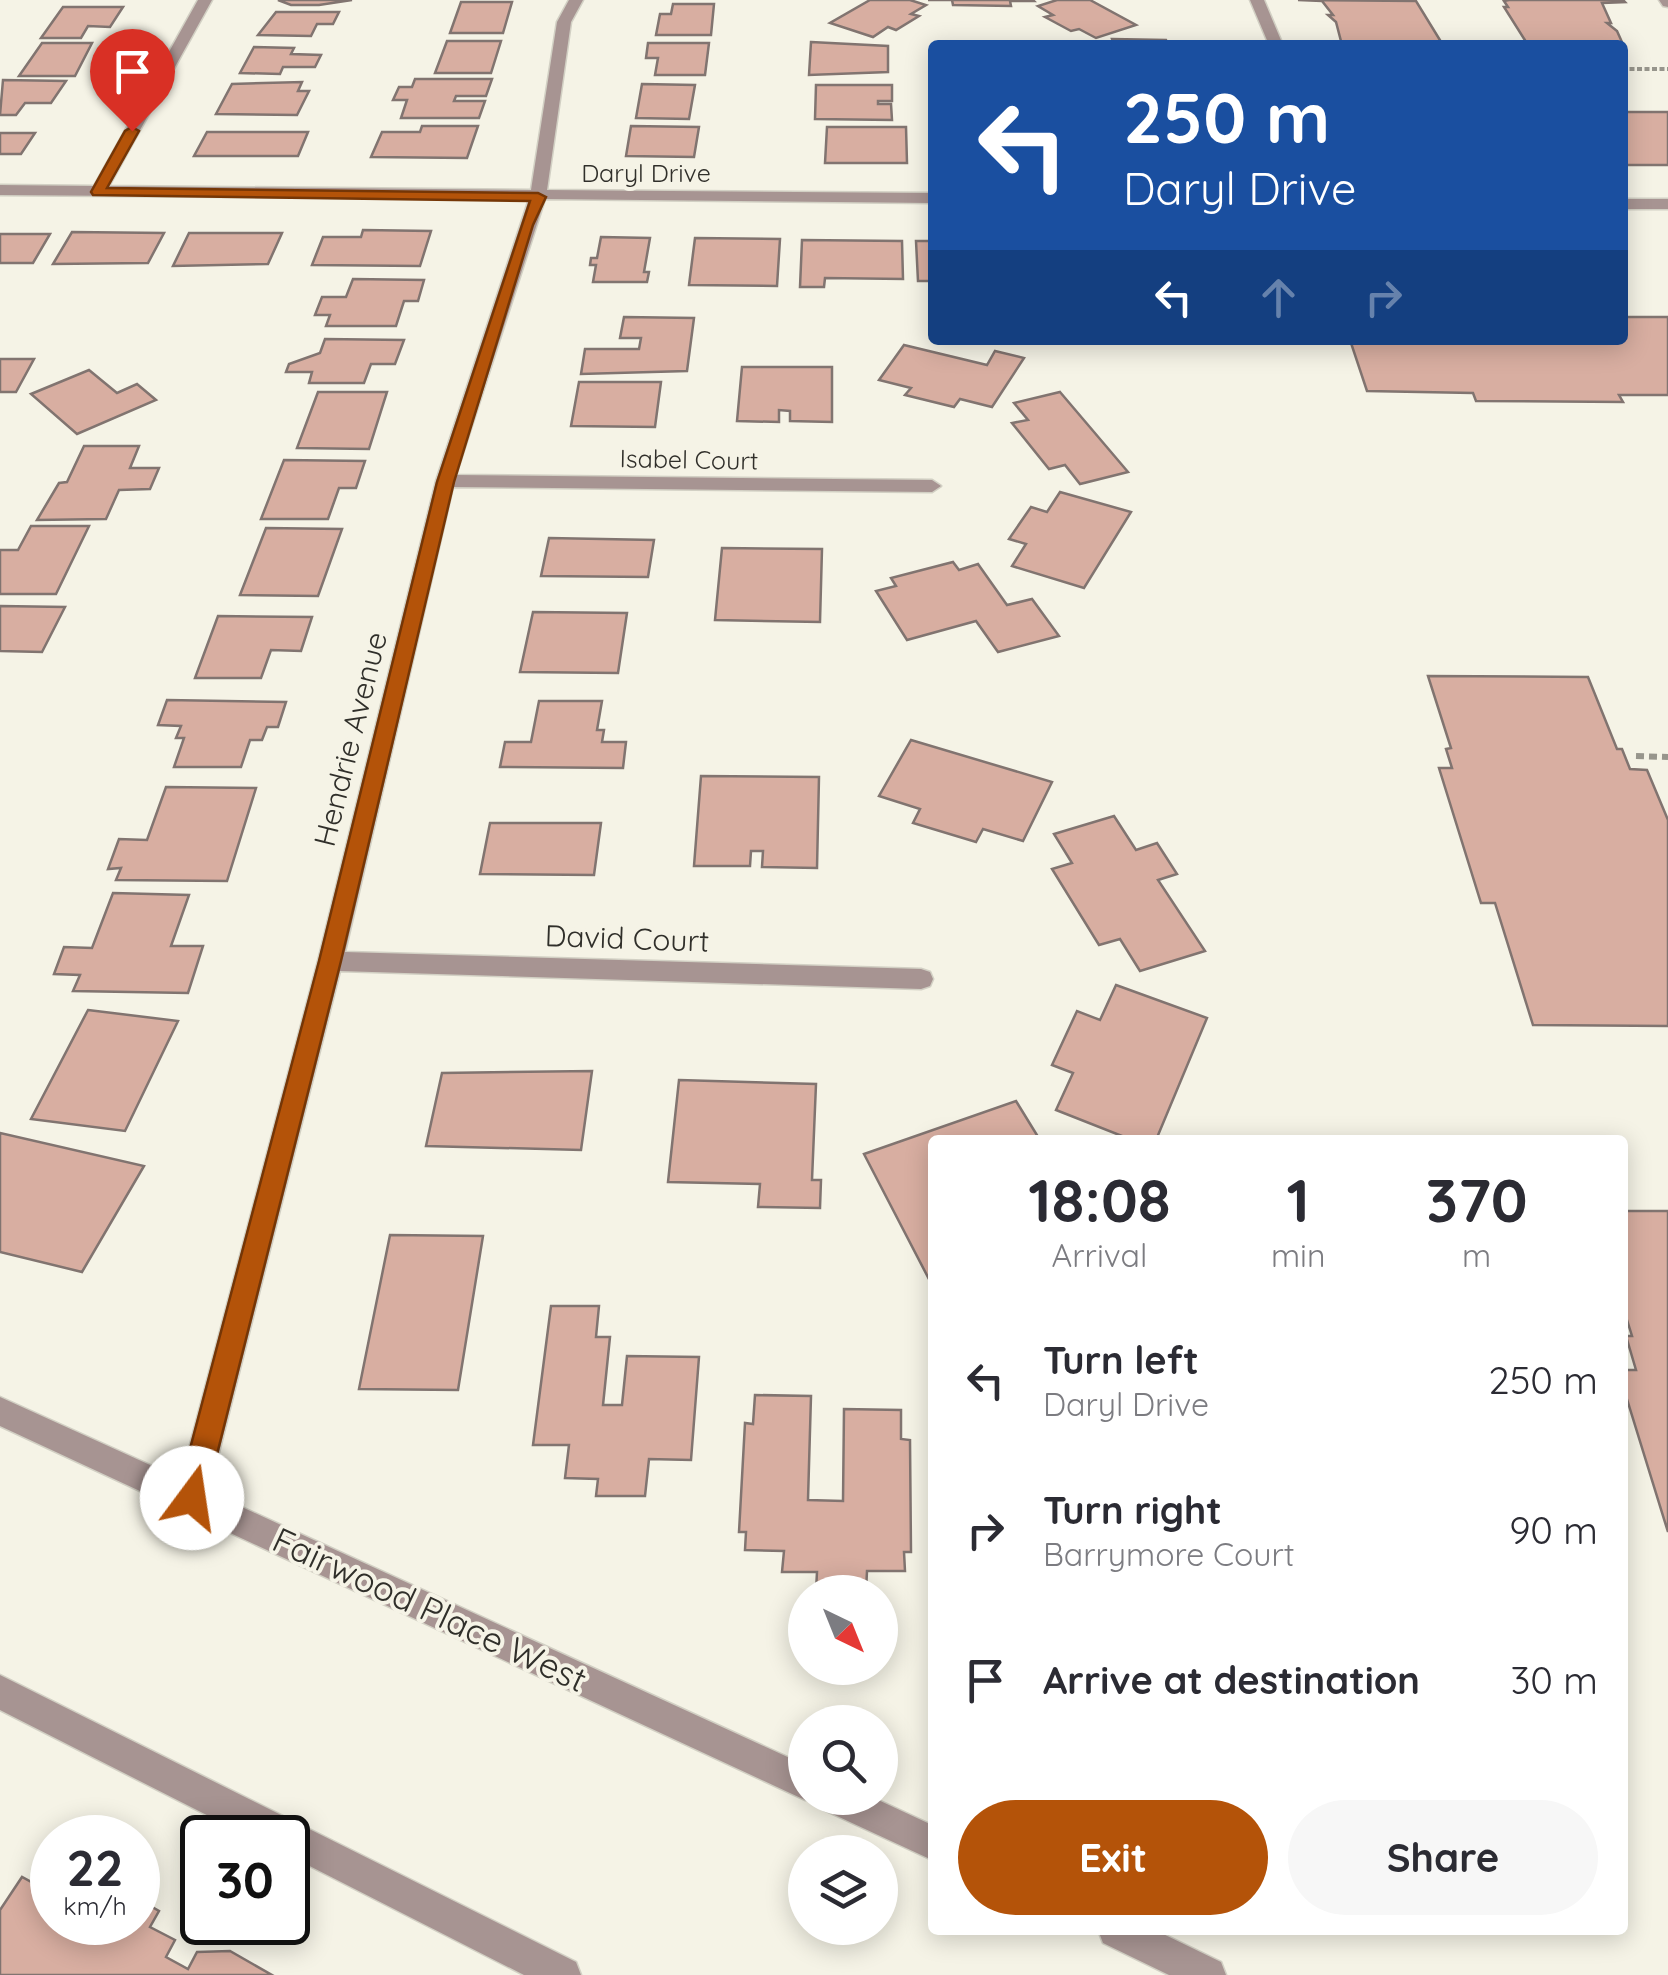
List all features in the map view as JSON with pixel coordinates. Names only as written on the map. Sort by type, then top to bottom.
[{"type":"street","points":[[98,192],[205,0]]},
{"type":"street","name":"Hendrie Avenue","points":[[192,1498],[330,961],[445,482],[538,197],[564,22],[576,0]]},
{"type":"street","points":[[1257,0],[1274,40]]},
{"type":"street","name":"Daryl Drive","points":[[0,190],[928,198]]},
{"type":"street","points":[[1628,204],[1668,204]]},
{"type":"street","name":"Isabel Court","points":[[445,482],[932,486]]},
{"type":"street","name":"David Court","points":[[330,961],[921,980]]},
{"type":"street","name":"Fairwood Place West","points":[[0,1411],[788,1775]]},
{"type":"street","points":[[0,1692],[563,1975]]},
{"type":"street","points":[[873,1815],[928,1840]]},
{"type":"street","points":[[1126,1935],[1208,1975]]},
{"type":"path","points":[[1628,69],[1668,69]]},
{"type":"path","points":[[1636,756],[1668,756]]},
{"type":"building","points":[[278,0],[352,0],[291,5]]},
{"type":"building","points":[[870,0],[910,0],[926,5],[911,14],[919,16],[896,30],[888,27],[873,37],[830,23]]},
{"type":"building","points":[[952,0],[1034,1],[1010,1],[1011,6],[953,5]]},
{"type":"building","points":[[1057,0],[1090,0],[1136,25],[1096,38],[1079,29],[1071,31],[1045,17],[1053,15],[1038,6]]},
{"type":"building","points":[[1298,0],[1416,1],[1440,40],[1341,40],[1336,22],[1328,15],[1333,15],[1322,1]]},
{"type":"building","points":[[1623,0],[1602,3],[1611,23],[1607,23],[1621,40],[1525,40],[1504,7],[1508,7],[1504,1]]},
{"type":"building","points":[[461,2],[512,2],[503,33],[450,33]]},
{"type":"building","points":[[673,4],[714,4],[711,35],[656,35],[660,14],[671,14]]},
{"type":"building","points":[[63,7],[123,7],[110,27],[88,26],[81,38],[41,38]]},
{"type":"building","points":[[276,12],[339,12],[333,24],[317,24],[311,36],[258,35]]},
{"type":"building","points":[[447,41],[501,41],[491,73],[435,73]]},
{"type":"building","points":[[811,42],[888,46],[888,72],[809,75]]},
{"type":"building","points":[[42,43],[92,43],[75,76],[19,76]]},
{"type":"building","points":[[648,43],[709,43],[705,75],[655,75],[658,58],[646,58]]},
{"type":"building","points":[[254,47],[294,48],[291,54],[321,55],[315,67],[283,67],[280,74],[240,73]]},
{"type":"building","points":[[415,79],[492,79],[486,96],[456,96],[454,101],[485,101],[479,118],[401,118],[407,100],[393,100],[399,87],[412,87]]},
{"type":"building","points":[[3,80],[66,81],[51,103],[25,103],[16,115],[0,115]]},
{"type":"building","points":[[302,82],[298,91],[309,91],[297,115],[216,114],[232,84]]},
{"type":"building","points":[[642,84],[695,85],[689,119],[636,118]]},
{"type":"building","points":[[816,85],[892,85],[892,101],[878,104],[891,104],[892,120],[815,119]]},
{"type":"building","points":[[1628,112],[1668,112],[1668,165],[1628,165]]},
{"type":"building","points":[[422,126],[478,126],[467,158],[371,157],[382,132],[420,132]]},
{"type":"building","points":[[631,126],[699,127],[694,157],[626,156]]},
{"type":"building","points":[[827,127],[906,127],[907,163],[825,163]]},
{"type":"building","points":[[207,132],[308,132],[298,156],[194,156]]},
{"type":"building","points":[[0,133],[35,133],[21,154],[0,154]]},
{"type":"building","points":[[363,230],[431,231],[420,266],[312,265],[323,237],[361,237]]},
{"type":"building","points":[[72,232],[164,233],[148,263],[53,264]]},
{"type":"building","points":[[189,233],[282,233],[268,264],[173,266]]},
{"type":"building","points":[[0,234],[50,234],[33,263],[0,263]]},
{"type":"building","points":[[601,237],[650,238],[644,272],[649,272],[647,282],[593,282],[596,265],[590,265],[591,258],[597,258]]},
{"type":"building","points":[[695,238],[780,239],[777,286],[689,285]]},
{"type":"building","points":[[802,240],[902,241],[903,279],[825,278],[824,287],[800,287]]},
{"type":"building","points":[[916,241],[928,241],[928,281],[918,281]]},
{"type":"building","points":[[353,279],[424,280],[418,301],[404,301],[396,326],[326,326],[330,315],[315,315],[322,297],[346,297]]},
{"type":"building","points":[[624,317],[694,318],[687,371],[581,374],[585,349],[639,349],[641,338],[620,338]]},
{"type":"building","points":[[1628,317],[1668,317],[1668,395],[1619,395],[1623,402],[1476,401],[1473,393],[1367,391],[1352,345],[1628,345]]},
{"type":"building","points":[[325,339],[404,340],[395,364],[371,364],[364,383],[309,383],[312,372],[286,372],[289,364],[320,353]]},
{"type":"building","points":[[904,345],[987,365],[995,351],[1024,358],[992,407],[960,399],[954,407],[905,395],[911,388],[879,380]]},
{"type":"building","points":[[0,359],[34,359],[16,392],[0,392]]},
{"type":"building","points":[[742,367],[832,367],[832,422],[790,421],[790,411],[779,410],[779,422],[737,421]]},
{"type":"building","points":[[89,370],[117,393],[137,384],[156,400],[77,434],[31,394]]},
{"type":"building","points":[[579,382],[661,382],[655,427],[571,426]]},
{"type":"building","points":[[318,392],[387,392],[369,449],[297,448]]},
{"type":"building","points":[[1060,392],[1128,472],[1080,484],[1065,465],[1049,469],[1012,423],[1028,420],[1014,403]]},
{"type":"building","points":[[84,446],[139,446],[130,468],[159,468],[150,489],[119,490],[106,519],[37,520],[59,483],[67,482]]},
{"type":"building","points":[[284,460],[365,461],[356,488],[339,488],[328,519],[261,519]]},
{"type":"building","points":[[1060,492],[1131,512],[1084,588],[1012,566],[1026,544],[1009,539],[1031,507],[1047,512]]},
{"type":"building","points":[[31,526],[89,526],[56,594],[0,594],[0,550],[18,550]]},
{"type":"building","points":[[266,528],[342,529],[318,596],[240,595]]},
{"type":"building","points":[[549,538],[654,540],[648,577],[541,576]]},
{"type":"building","points":[[722,548],[822,549],[820,622],[715,620]]},
{"type":"building","points":[[953,562],[959,570],[978,564],[1007,605],[1032,599],[1059,636],[998,652],[976,621],[907,640],[876,591],[896,586],[891,578]]},
{"type":"building","points":[[0,606],[65,607],[42,652],[0,651]]},
{"type":"building","points":[[533,612],[627,613],[618,673],[520,672]]},
{"type":"building","points":[[218,616],[312,617],[301,651],[271,650],[261,678],[195,678]]},
{"type":"building","points":[[1428,676],[1588,677],[1617,749],[1622,749],[1630,769],[1647,770],[1668,820],[1668,1026],[1533,1025],[1495,903],[1481,903],[1439,768],[1452,768],[1446,749],[1451,748]]},
{"type":"building","points":[[167,700],[286,702],[278,727],[267,727],[262,740],[250,740],[241,767],[174,767],[184,738],[176,738],[181,726],[158,725]]},
{"type":"building","points":[[539,701],[602,701],[597,730],[604,730],[602,742],[626,742],[623,768],[500,767],[505,742],[531,742]]},
{"type":"building","points":[[911,740],[1052,782],[1023,841],[983,829],[976,842],[913,823],[920,809],[879,796]]},
{"type":"building","points":[[701,776],[819,777],[817,868],[762,867],[763,851],[751,851],[750,866],[694,866]]},
{"type":"building","points":[[166,787],[256,788],[227,881],[116,880],[121,868],[108,869],[119,839],[147,840]]},
{"type":"building","points":[[1114,816],[1136,850],[1157,843],[1177,874],[1158,880],[1205,951],[1140,971],[1120,939],[1099,945],[1052,869],[1072,863],[1054,834]]},
{"type":"building","points":[[490,823],[601,823],[594,875],[480,874]]},
{"type":"building","points":[[113,893],[189,895],[171,946],[203,946],[188,993],[73,991],[80,975],[54,974],[64,947],[92,948]]},
{"type":"building","points":[[1116,985],[1207,1018],[1158,1135],[1119,1135],[1056,1110],[1073,1073],[1052,1065],[1077,1011],[1100,1020]]},
{"type":"building","points":[[88,1010],[178,1021],[125,1131],[31,1119]]},
{"type":"building","points":[[592,1071],[581,1150],[426,1146],[442,1073]]},
{"type":"building","points":[[679,1080],[816,1084],[812,1180],[821,1180],[820,1208],[758,1207],[760,1184],[668,1182]]},
{"type":"building","points":[[1016,1101],[1037,1135],[928,1135],[928,1277],[864,1154]]},
{"type":"building","points":[[0,1133],[144,1166],[82,1272],[0,1252]]},
{"type":"building","points":[[1628,1211],[1668,1211],[1668,1532],[1628,1402],[1628,1370],[1636,1370],[1628,1343],[1628,1336],[1632,1336],[1628,1323]]},
{"type":"building","points":[[390,1235],[483,1236],[458,1390],[359,1389]]},
{"type":"building","points":[[551,1306],[599,1306],[596,1337],[610,1337],[603,1405],[622,1405],[627,1356],[699,1357],[691,1460],[649,1459],[645,1496],[596,1496],[598,1479],[565,1478],[569,1445],[533,1445]]},
{"type":"building","points":[[755,1395],[811,1396],[808,1500],[843,1501],[844,1409],[901,1410],[901,1439],[910,1440],[911,1552],[904,1552],[905,1571],[867,1571],[867,1575],[782,1572],[784,1551],[745,1550],[746,1532],[739,1532],[745,1423],[753,1424]]},
{"type":"building","points":[[22,1877],[30,1881],[30,1945],[160,1945],[160,1932],[175,1940],[166,1957],[188,1969],[197,1952],[230,1951],[272,1975],[0,1975],[0,1910]]},
{"type":"route","points":[[132,131],[98,192],[538,197],[445,482],[330,961],[192,1498]]}]
